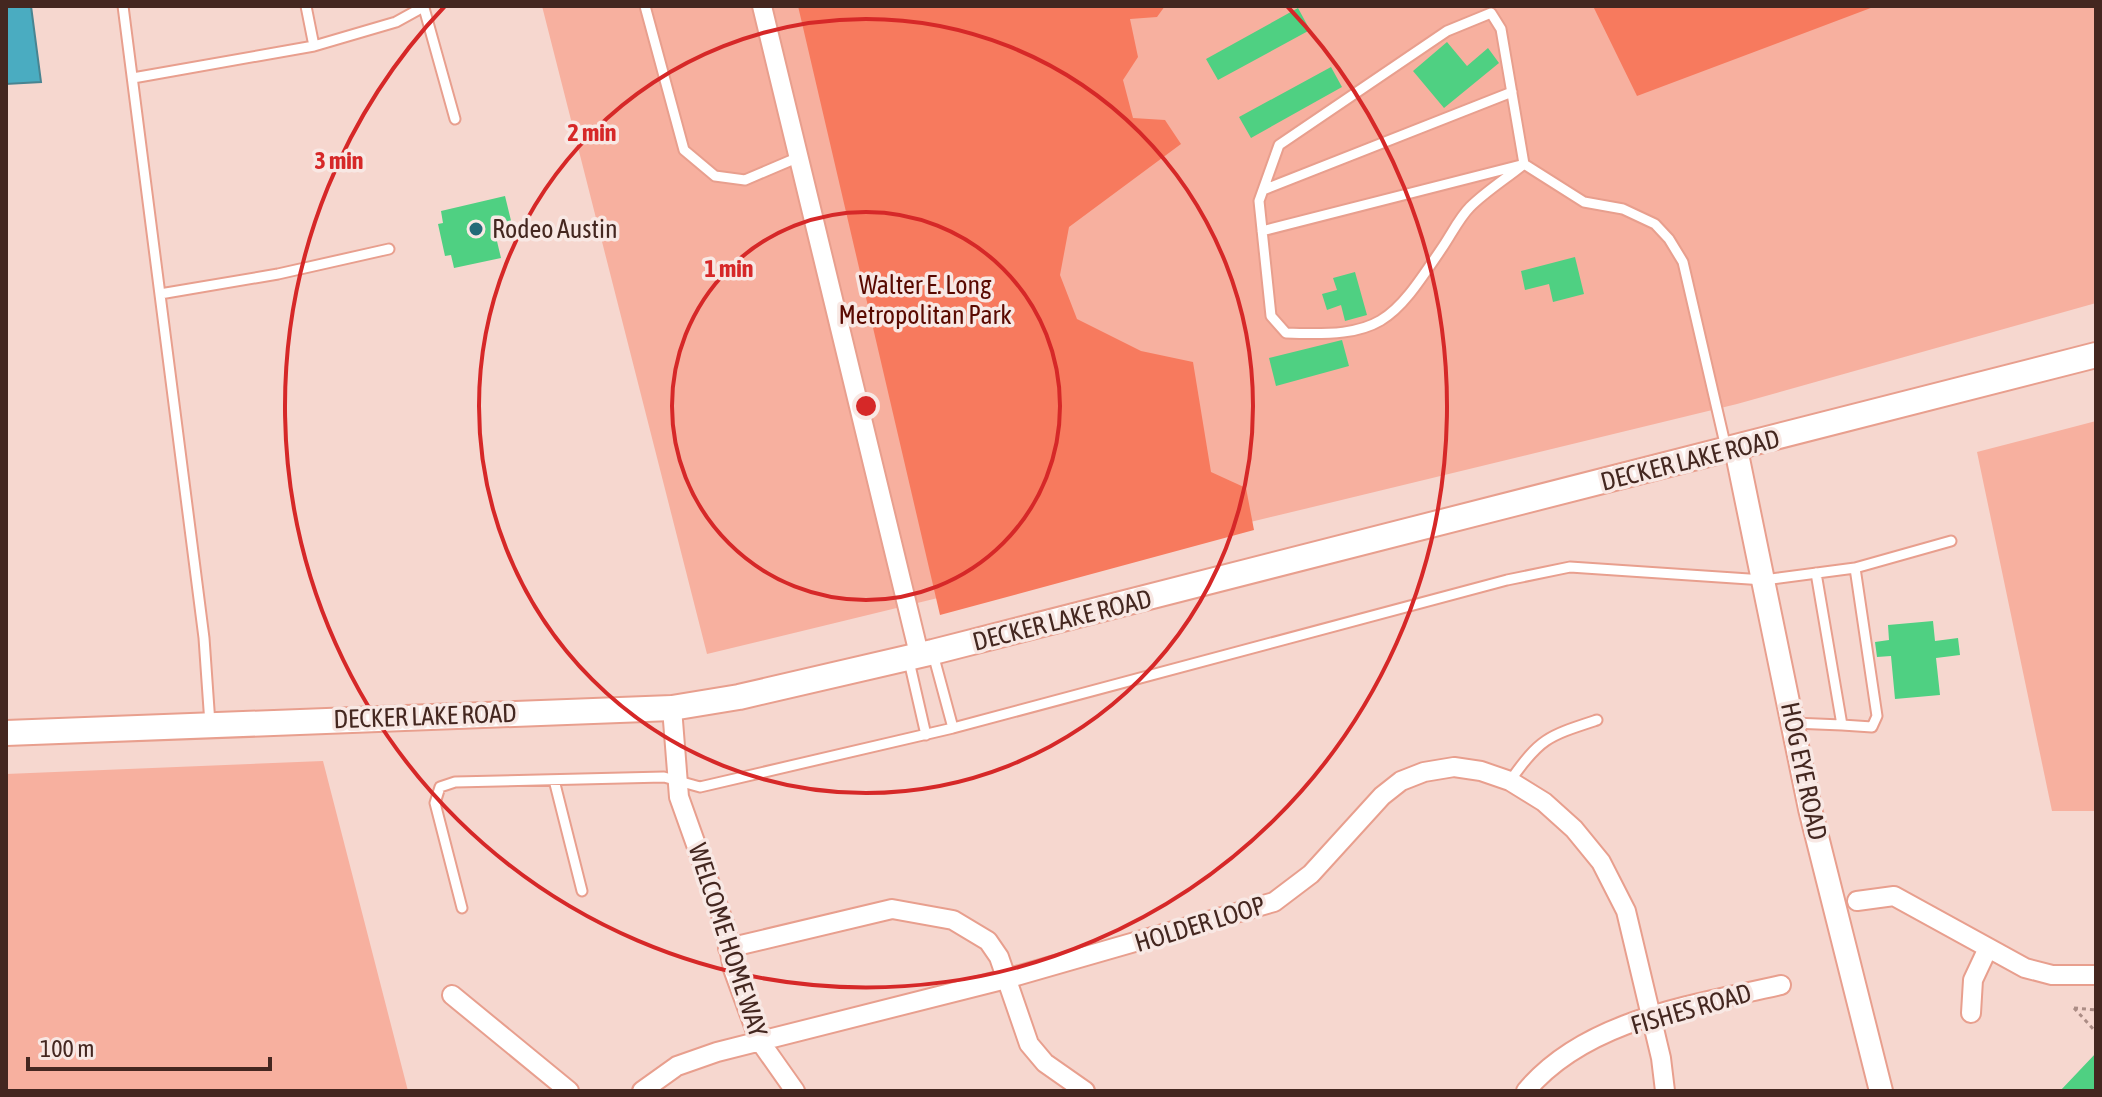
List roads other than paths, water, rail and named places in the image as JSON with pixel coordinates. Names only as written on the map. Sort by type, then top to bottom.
[{"type":"main road","name":"DECKER LAKE ROAD","points":[[6,733],[672,708],[739,697],[920,655],[2096,355]]},
{"type":"street","points":[[762,6],[920,655]]},
{"type":"street","name":"HOG EYE ROAD","points":[[1731,450],[1764,580],[1810,809],[1881,1091]]},
{"type":"street","name":"WELCOME HOME WAY","points":[[672,708],[679,797],[725,926],[728,948],[759,1040],[795,1091]]},
{"type":"street","name":"HOLDER LOOP","points":[[642,1091],[677,1066],[759,1040],[1006,979],[1274,902],[1311,874],[1382,796],[1401,781],[1424,772],[1454,767],[1481,771],[1510,781],[1544,802],[1574,829],[1601,862],[1626,911],[1651,1015],[1665,1091]]},
{"type":"street","points":[[1857,901],[1894,896],[2025,968],[2064,981],[2096,975]]},
{"type":"street","points":[[728,948],[892,909],[953,920],[988,941],[999,957],[1029,1044],[1045,1063],[1085,1091]]},
{"type":"street","points":[[1971,1013],[1973,980],[1988,948]]},
{"type":"street","name":"FISHES ROAD","points":[[1526,1091],[1543,1071],[1567,1054],[1651,1015],[1781,985]]},
{"type":"street","points":[[452,995],[569,1091]]},
{"type":"lane","points":[[123,6],[204,638],[210,724]]},
{"type":"lane","points":[[306,6],[314,46]]},
{"type":"lane","points":[[645,6],[684,150],[715,176],[745,180],[799,157]]},
{"type":"lane","points":[[133,78],[314,46],[396,22],[424,7],[455,119]]},
{"type":"lane","points":[[1489,10],[1501,29],[1524,164],[1470,207],[1409,298],[1381,321],[1356,332],[1286,333],[1271,316],[1259,201],[1279,145],[1447,31],[1489,10]]},
{"type":"lane","points":[[1263,190],[1512,92]]},
{"type":"lane","points":[[1262,231],[1524,164],[1584,202],[1623,209],[1655,224],[1683,262],[1731,450]]},
{"type":"lane","points":[[160,294],[278,274],[389,249]]},
{"type":"lane","points":[[462,908],[435,803],[440,787],[455,782],[664,777],[700,787],[926,735],[1491,584],[1570,567],[1764,580],[1855,568],[1951,541]]},
{"type":"lane","points":[[1793,723],[1872,727],[1877,716],[1855,568]]},
{"type":"lane","points":[[1816,573],[1842,725]]},
{"type":"lane","points":[[920,655],[953,728]]},
{"type":"lane","points":[[920,655],[926,735]]},
{"type":"lane","points":[[1510,781],[1533,749],[1551,735],[1597,720]]},
{"type":"lane","points":[[554,780],[582,891]]},
{"type":"water","points":[[6,6],[31,6],[41,82],[6,84]]},
{"type":"place","name":"Rodeo Austin","points":[[476,229]]},
{"type":"park label","name":"Walter E. Long Metropolitan Park","points":[[925,300]]}]
